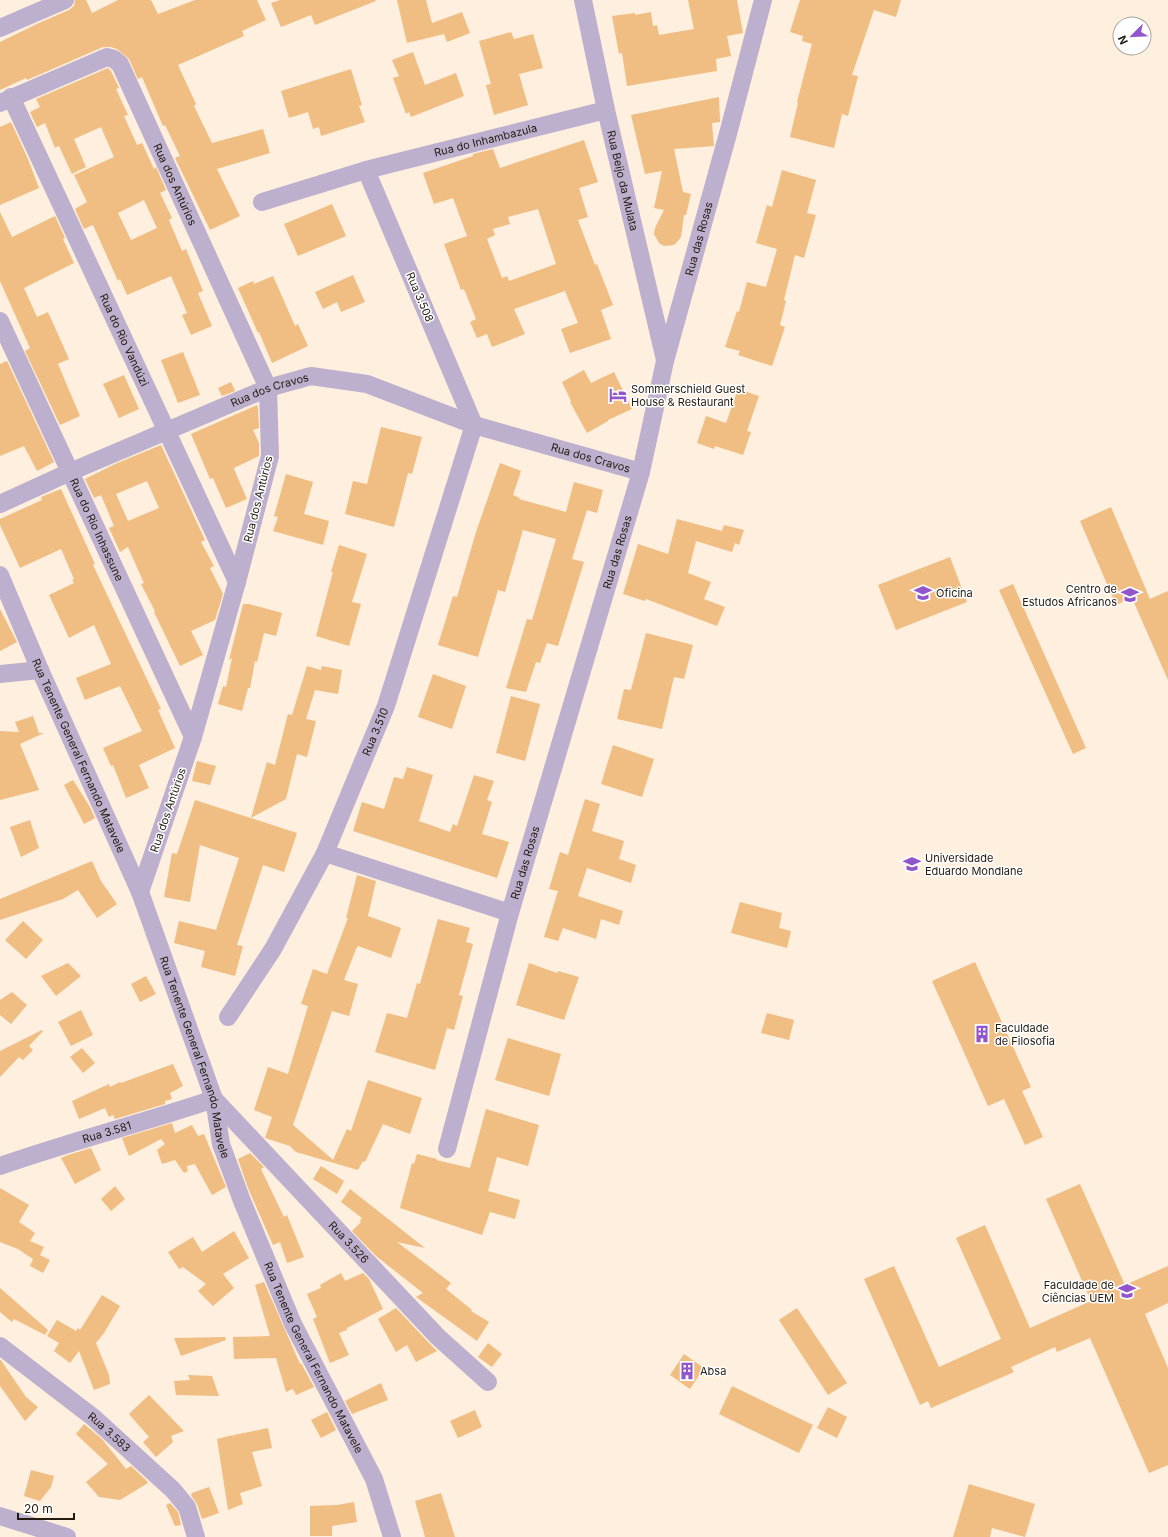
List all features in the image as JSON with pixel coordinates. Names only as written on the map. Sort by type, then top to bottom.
[{"type":"street","points":[[0,28],[65,0]]},
{"type":"street","name":"Rua Beijo da Mulata","points":[[583,0],[606,110],[665,361]]},
{"type":"street","name":"Rua das Rosas","points":[[325,854],[510,913],[641,472],[665,361],[729,130],[763,0]]},
{"type":"street","name":"Rua dos Antúrios","points":[[5,100],[107,57],[114,59],[120,64],[268,388],[270,456],[238,582],[193,738],[140,892]]},
{"type":"street","name":"Rua do Rio Vandúzi","points":[[5,100],[238,582]]},
{"type":"street","name":"Rua do Inhambazula","points":[[262,202],[366,170],[606,110]]},
{"type":"street","name":"Rua 3.508","points":[[366,170],[474,425]]},
{"type":"street","name":"Rua do Rio Inhassune","points":[[0,321],[193,738]]},
{"type":"street","name":"Rua dos Cravos","points":[[0,504],[70,472],[268,388],[311,376],[367,384],[474,425],[641,472]]},
{"type":"street","name":"Rua 3.510","points":[[228,1017],[273,949],[325,854],[386,706],[474,425]]},
{"type":"street","name":"Rua Tenente General Fernando Matavele","points":[[0,575],[40,670],[140,892],[214,1099],[221,1144],[242,1201],[293,1324],[374,1479],[392,1537]]},
{"type":"street","points":[[0,674],[40,670]]},
{"type":"street","points":[[446,1149],[510,913]]},
{"type":"street","name":"Rua 3.581","points":[[0,1166],[46,1150],[214,1099]]},
{"type":"street","name":"Rua 3.526","points":[[214,1099],[438,1337],[488,1382]]},
{"type":"street","name":"Rua 3.583","points":[[0,1346],[94,1418],[173,1490],[187,1507],[196,1537]]},
{"type":"street","points":[[0,1516],[67,1537]]},
{"type":"building","points":[[75,0],[86,0],[92,13],[118,0],[151,0],[158,14],[195,0],[257,0],[266,20],[242,31],[244,36],[178,65],[196,104],[194,106],[212,143],[263,129],[270,153],[217,169],[240,216],[210,230],[175,158],[180,156],[165,125],[163,126],[142,77],[138,79],[129,59],[117,49],[103,47],[0,90],[0,42],[69,10],[74,6]]},
{"type":"building","points":[[280,0],[376,1],[315,25],[311,15],[281,27],[271,3]]},
{"type":"building","points":[[397,0],[426,0],[432,23],[462,12],[470,33],[447,42],[444,34],[407,43]]},
{"type":"building","points":[[688,0],[737,0],[743,33],[727,36],[731,56],[716,59],[717,71],[627,86],[622,53],[619,54],[612,16],[635,13],[635,15],[651,12],[653,26],[657,25],[659,35],[694,29]]},
{"type":"building","points":[[800,0],[901,0],[896,17],[874,10],[852,75],[858,76],[848,116],[842,114],[834,148],[790,137],[797,102],[812,44],[802,41],[803,36],[790,32]]},
{"type":"building","points":[[511,32],[514,39],[533,34],[543,68],[519,74],[528,105],[494,115],[486,85],[491,84],[479,41]]},
{"type":"building","points":[[413,52],[425,85],[456,73],[464,96],[411,117],[409,112],[406,114],[393,78],[399,76],[392,60]]},
{"type":"building","points":[[108,68],[111,71],[119,88],[116,89],[128,115],[124,116],[137,145],[142,143],[154,169],[156,167],[166,190],[160,193],[172,218],[169,220],[182,251],[186,249],[203,291],[198,293],[212,326],[191,335],[182,315],[187,313],[171,276],[127,295],[120,279],[118,281],[93,225],[84,229],[75,209],[87,202],[74,175],[114,157],[101,127],[74,139],[86,167],[72,174],[59,146],[55,148],[45,123],[37,127],[30,112],[40,107],[36,99]],"holes":[[[144,200],[157,228],[131,240],[118,213]]]},
{"type":"building","points":[[351,69],[362,105],[359,106],[365,122],[321,136],[319,127],[313,129],[308,112],[289,118],[281,91]]},
{"type":"building","points":[[719,97],[720,122],[712,123],[714,146],[674,149],[683,192],[691,194],[686,215],[684,215],[681,237],[674,245],[664,246],[659,243],[654,234],[655,228],[664,210],[654,208],[662,171],[645,174],[631,115]]},
{"type":"building","points":[[11,122],[39,188],[0,205],[0,127]]},
{"type":"building","points":[[584,140],[598,182],[579,188],[588,217],[578,220],[595,265],[597,264],[613,305],[601,310],[611,339],[570,353],[561,329],[578,323],[565,291],[514,309],[525,334],[492,347],[487,334],[477,338],[470,322],[476,319],[464,289],[461,290],[444,244],[467,236],[453,198],[434,204],[423,173],[473,156],[473,154],[493,149],[500,168]],"holes":[[[538,209],[556,264],[509,281],[507,276],[502,278],[487,239],[495,235],[493,229],[510,224],[508,217]]]},
{"type":"building","points":[[782,170],[816,180],[807,213],[816,215],[804,258],[795,255],[784,300],[786,301],[780,325],[785,327],[772,366],[738,355],[740,351],[725,347],[737,311],[739,312],[747,282],[766,287],[777,249],[756,243],[767,205],[772,207]]},
{"type":"building","points":[[332,204],[346,236],[298,256],[284,224]]},
{"type":"building","points":[[0,212],[12,237],[55,216],[65,238],[63,239],[74,263],[24,288],[37,317],[48,312],[69,359],[58,364],[80,416],[60,425],[25,351],[30,348],[0,281]]},
{"type":"building","points":[[353,275],[365,302],[341,312],[337,302],[323,309],[315,292]]},
{"type":"building","points":[[273,276],[295,326],[298,324],[308,346],[272,363],[238,288],[253,281],[254,284]]},
{"type":"building","points":[[183,352],[200,395],[178,403],[161,360]]},
{"type":"building","points":[[7,361],[54,462],[37,471],[24,446],[0,456],[0,364]]},
{"type":"building","points":[[584,370],[591,383],[614,372],[632,409],[608,420],[587,433],[570,402],[571,401],[562,382]]},
{"type":"building","points":[[124,375],[139,409],[119,418],[103,384]]},
{"type":"building","points":[[231,382],[235,391],[222,396],[218,388]]},
{"type":"building","points":[[738,389],[759,396],[747,431],[751,432],[743,455],[715,446],[714,449],[697,443],[706,416],[726,423]]},
{"type":"building","points":[[257,405],[259,428],[253,430],[259,443],[259,456],[234,468],[247,499],[226,508],[213,478],[210,479],[191,434]]},
{"type":"building","points":[[381,427],[422,437],[412,474],[408,473],[394,527],[345,514],[353,481],[367,484]]},
{"type":"building","points":[[161,445],[205,540],[201,542],[214,566],[210,568],[223,594],[215,620],[191,631],[203,655],[180,666],[141,584],[144,583],[128,547],[120,552],[109,528],[114,526],[101,495],[94,498],[85,479],[115,464]],"holes":[[[147,481],[159,508],[128,521],[116,494]]]},
{"type":"building","points":[[500,463],[521,471],[513,495],[520,498],[519,499],[566,512],[574,482],[603,490],[597,513],[587,510],[572,559],[584,562],[558,646],[547,643],[540,663],[536,662],[526,692],[506,688],[527,619],[532,620],[556,539],[523,530],[505,592],[498,590],[478,657],[438,645],[453,596],[457,597],[476,532]]},
{"type":"building","points":[[286,474],[313,482],[304,514],[329,521],[323,545],[273,531],[278,517],[274,516]]},
{"type":"building","points":[[61,489],[95,564],[93,565],[161,709],[158,710],[175,748],[139,765],[149,788],[126,798],[113,765],[111,766],[103,748],[142,731],[120,686],[85,700],[76,678],[111,664],[94,625],[69,638],[49,595],[74,583],[72,580],[74,579],[61,549],[20,568],[0,525],[0,519],[42,500],[41,497]]},
{"type":"building","name":"Centro de Estudos Africanos","points":[[1111,507],[1150,599],[1168,591],[1168,680],[1132,598],[1116,605],[1080,521]]},
{"type":"building","points":[[677,519],[722,531],[724,525],[744,530],[739,545],[735,543],[732,552],[696,541],[688,573],[711,582],[704,599],[725,607],[717,626],[646,599],[645,601],[623,594],[638,544],[668,554]]},
{"type":"building","points":[[339,545],[367,554],[352,602],[361,604],[349,646],[316,636]]},
{"type":"building","name":"Oficina","points":[[950,557],[967,602],[896,630],[878,585]]},
{"type":"building","name":"Oficina","points":[[1013,584],[1086,748],[1073,754],[999,590]]},
{"type":"building","points":[[243,604],[249,604],[282,613],[276,636],[264,633],[257,662],[255,661],[250,688],[248,688],[242,711],[218,704],[223,686],[226,687],[232,658],[229,660]]},
{"type":"building","points":[[0,609],[17,642],[0,651]]},
{"type":"building","points":[[646,633],[693,645],[684,679],[674,677],[662,729],[617,719],[624,689],[631,690]]},
{"type":"building","points":[[307,666],[321,670],[322,666],[342,670],[338,694],[315,690],[306,719],[316,721],[307,757],[297,754],[286,799],[251,818],[267,762],[275,765],[288,714],[292,715]]},
{"type":"building","points":[[433,674],[466,686],[452,729],[418,717]]},
{"type":"building","points":[[511,696],[540,704],[525,761],[496,753]]},
{"type":"building","points":[[33,716],[39,733],[44,733],[20,744],[39,790],[0,800],[0,731],[19,732],[15,722]]},
{"type":"building","points":[[613,745],[654,759],[642,797],[601,784]]},
{"type":"building","points":[[197,761],[216,766],[210,785],[192,781]]},
{"type":"building","points":[[407,767],[433,775],[419,821],[450,832],[453,824],[457,826],[474,775],[494,781],[487,800],[492,802],[482,834],[509,842],[497,878],[353,831],[362,802],[384,809],[394,777],[403,779]]},
{"type":"building","points":[[73,780],[95,818],[84,824],[64,785]]},
{"type":"building","points":[[585,799],[600,804],[592,831],[624,841],[619,859],[636,865],[631,883],[587,868],[578,896],[623,911],[619,925],[601,919],[596,939],[563,928],[558,941],[544,937],[558,891],[549,889],[560,852],[568,855]]},
{"type":"building","points":[[195,800],[297,833],[284,872],[263,865],[237,945],[243,946],[235,976],[201,967],[205,951],[174,943],[179,921],[216,930],[239,858],[200,845],[190,902],[164,897],[172,853],[177,854]]},
{"type":"building","points":[[30,820],[39,848],[21,857],[10,827]]},
{"type":"building","points":[[92,861],[101,881],[117,904],[97,918],[78,890],[63,899],[0,920],[0,899]]},
{"type":"building","points":[[357,875],[376,881],[368,916],[401,928],[391,958],[358,946],[356,949],[344,980],[358,984],[349,1016],[332,1011],[293,1125],[333,1160],[347,1129],[351,1131],[368,1080],[422,1098],[410,1134],[383,1124],[365,1162],[363,1161],[358,1170],[296,1152],[290,1146],[265,1138],[272,1117],[254,1110],[268,1067],[288,1074],[308,1006],[301,1004],[313,969],[327,974],[348,918],[346,918]]},
{"type":"building","points":[[740,902],[782,913],[779,928],[791,931],[787,948],[731,933]]},
{"type":"building","points":[[438,919],[470,928],[466,942],[473,944],[459,995],[463,996],[454,1030],[447,1028],[435,1070],[375,1052],[387,1013],[407,1018],[417,983],[420,984]]},
{"type":"building","points":[[23,921],[43,940],[26,959],[5,940]]},
{"type":"building","name":"Faculdade de Filosofia","points":[[975,962],[1031,1087],[1022,1091],[1043,1137],[1025,1145],[1004,1099],[988,1106],[932,981]]},
{"type":"building","points":[[68,963],[81,976],[56,996],[41,976]]},
{"type":"building","points":[[529,963],[557,973],[558,971],[579,977],[564,1020],[516,1005]]},
{"type":"building","points":[[146,976],[156,994],[140,1002],[131,984]]},
{"type":"building","points":[[12,992],[27,1005],[11,1024],[0,1015],[0,1000]]},
{"type":"building","points":[[81,1010],[93,1035],[71,1046],[58,1022]]},
{"type":"building","points":[[767,1013],[794,1020],[789,1040],[761,1033]]},
{"type":"building","points":[[42,1030],[43,1031],[29,1046],[33,1050],[23,1060],[19,1057],[0,1077],[0,1051]]},
{"type":"building","points":[[508,1038],[561,1054],[549,1096],[495,1080]]},
{"type":"building","points":[[82,1048],[95,1063],[83,1073],[70,1057]]},
{"type":"building","points":[[173,1064],[183,1086],[170,1093],[172,1099],[165,1101],[165,1104],[115,1119],[113,1115],[109,1117],[105,1108],[79,1119],[72,1101],[109,1084],[110,1087],[120,1082],[121,1083]]},
{"type":"building","points":[[486,1109],[539,1125],[528,1166],[497,1157],[488,1191],[520,1200],[515,1219],[490,1212],[482,1235],[400,1208],[412,1163],[414,1164],[417,1154],[470,1168]]},
{"type":"building","points":[[172,1123],[175,1133],[192,1125],[198,1136],[204,1134],[226,1187],[212,1195],[195,1164],[187,1166],[188,1171],[184,1173],[175,1160],[162,1164],[157,1150],[165,1144],[161,1139],[129,1156],[122,1138]]},
{"type":"building","points":[[91,1148],[101,1170],[75,1184],[61,1158]]},
{"type":"building","points":[[250,1153],[264,1167],[261,1169],[284,1217],[287,1215],[304,1257],[287,1263],[280,1242],[273,1245],[248,1188],[238,1159]]},
{"type":"building","points":[[321,1166],[344,1181],[337,1194],[313,1179]]},
{"type":"building","name":"Faculdade de Ciências UEM","points":[[1080,1184],[1125,1285],[1168,1266],[1168,1303],[1145,1314],[1168,1368],[1168,1465],[1149,1473],[1090,1338],[1057,1352],[1055,1347],[1011,1367],[1014,1372],[931,1408],[928,1401],[920,1405],[864,1279],[894,1266],[939,1367],[1001,1339],[956,1238],[985,1225],[1030,1328],[1091,1301],[1046,1199]]},
{"type":"building","points":[[115,1186],[125,1199],[111,1211],[101,1199]]},
{"type":"building","points":[[0,1188],[29,1205],[19,1222],[35,1233],[30,1241],[44,1247],[40,1255],[50,1260],[43,1273],[30,1266],[33,1259],[18,1249],[0,1242]]},
{"type":"building","points":[[350,1189],[425,1248],[397,1242],[451,1283],[446,1289],[472,1310],[471,1311],[489,1322],[477,1341],[416,1297],[423,1293],[376,1256],[352,1231],[361,1222],[360,1221],[362,1218],[341,1202]]},
{"type":"building","points":[[234,1231],[249,1258],[223,1274],[234,1288],[213,1306],[198,1291],[206,1284],[183,1267],[179,1269],[168,1252],[193,1237],[202,1252]]},
{"type":"building","points":[[341,1273],[345,1281],[363,1273],[369,1279],[383,1309],[339,1333],[349,1355],[330,1363],[313,1319],[317,1317],[307,1294],[321,1288],[320,1285]]},
{"type":"building","points":[[264,1282],[300,1364],[301,1363],[314,1387],[296,1395],[293,1389],[286,1392],[276,1358],[234,1359],[233,1337],[270,1336],[255,1285]]},
{"type":"building","points":[[0,1288],[48,1330],[45,1335],[14,1319],[12,1322],[0,1312]]},
{"type":"building","points":[[102,1295],[120,1306],[104,1333],[96,1343],[109,1375],[110,1384],[94,1390],[79,1351],[70,1363],[54,1351],[59,1343],[47,1336],[57,1320],[76,1331],[78,1328],[80,1330]]},
{"type":"building","points":[[396,1308],[437,1351],[416,1362],[407,1345],[396,1352],[378,1319]]},
{"type":"building","points":[[797,1308],[847,1383],[828,1395],[779,1320]]},
{"type":"building","points":[[225,1337],[226,1340],[181,1356],[174,1338]]},
{"type":"building","points":[[488,1343],[502,1354],[492,1367],[478,1357]]},
{"type":"building","name":"Absa","points":[[684,1354],[704,1368],[690,1389],[670,1375]]},
{"type":"building","points":[[0,1359],[26,1397],[38,1407],[25,1421],[0,1386]]},
{"type":"building","points":[[188,1375],[212,1376],[219,1396],[176,1395],[174,1381],[190,1380]]},
{"type":"building","points":[[381,1383],[388,1400],[352,1414],[345,1401]]},
{"type":"building","points":[[732,1386],[813,1425],[799,1453],[719,1414]]},
{"type":"building","points":[[149,1395],[184,1431],[171,1436],[173,1442],[156,1457],[143,1442],[149,1437],[129,1414]]},
{"type":"building","points":[[828,1407],[847,1417],[837,1438],[817,1428]]},
{"type":"building","points":[[475,1410],[482,1427],[458,1438],[450,1421]]},
{"type":"building","points":[[327,1412],[336,1430],[321,1438],[311,1420]]},
{"type":"building","points":[[84,1424],[102,1439],[126,1469],[131,1466],[148,1483],[120,1500],[99,1497],[86,1482],[108,1464],[76,1434]]},
{"type":"building","points":[[268,1428],[272,1448],[252,1452],[262,1486],[240,1493],[243,1504],[228,1510],[217,1439],[233,1435],[234,1438],[234,1435]]},
{"type":"building","points":[[31,1470],[54,1476],[51,1487],[40,1501],[24,1496]]},
{"type":"building","points":[[969,1484],[1035,1504],[1025,1537],[992,1528],[990,1537],[953,1537]]},
{"type":"building","points":[[209,1487],[219,1513],[202,1519],[197,1504],[191,1495],[192,1493]]},
{"type":"building","points":[[441,1493],[455,1537],[425,1537],[415,1501]]},
{"type":"building","points":[[354,1502],[357,1522],[332,1526],[332,1536],[310,1536],[310,1506],[337,1505]]},
{"type":"building","points":[[170,1503],[178,1512],[181,1525],[175,1526],[166,1505]]},
{"type":"place","name":"Sommerschield Guest House & Restaurant","points":[[618,395]]},
{"type":"place","name":"Oficina","points":[[923,593]]},
{"type":"place","name":"Centro de Estudos Africanos","points":[[1130,595]]},
{"type":"place","name":"Universidade Eduardo Mondlane","points":[[912,864]]},
{"type":"place","name":"Faculdade de Filosofia","points":[[982,1034]]},
{"type":"place","name":"Faculdade de Ciências UEM","points":[[1127,1291]]},
{"type":"place","name":"Absa","points":[[687,1371]]}]
